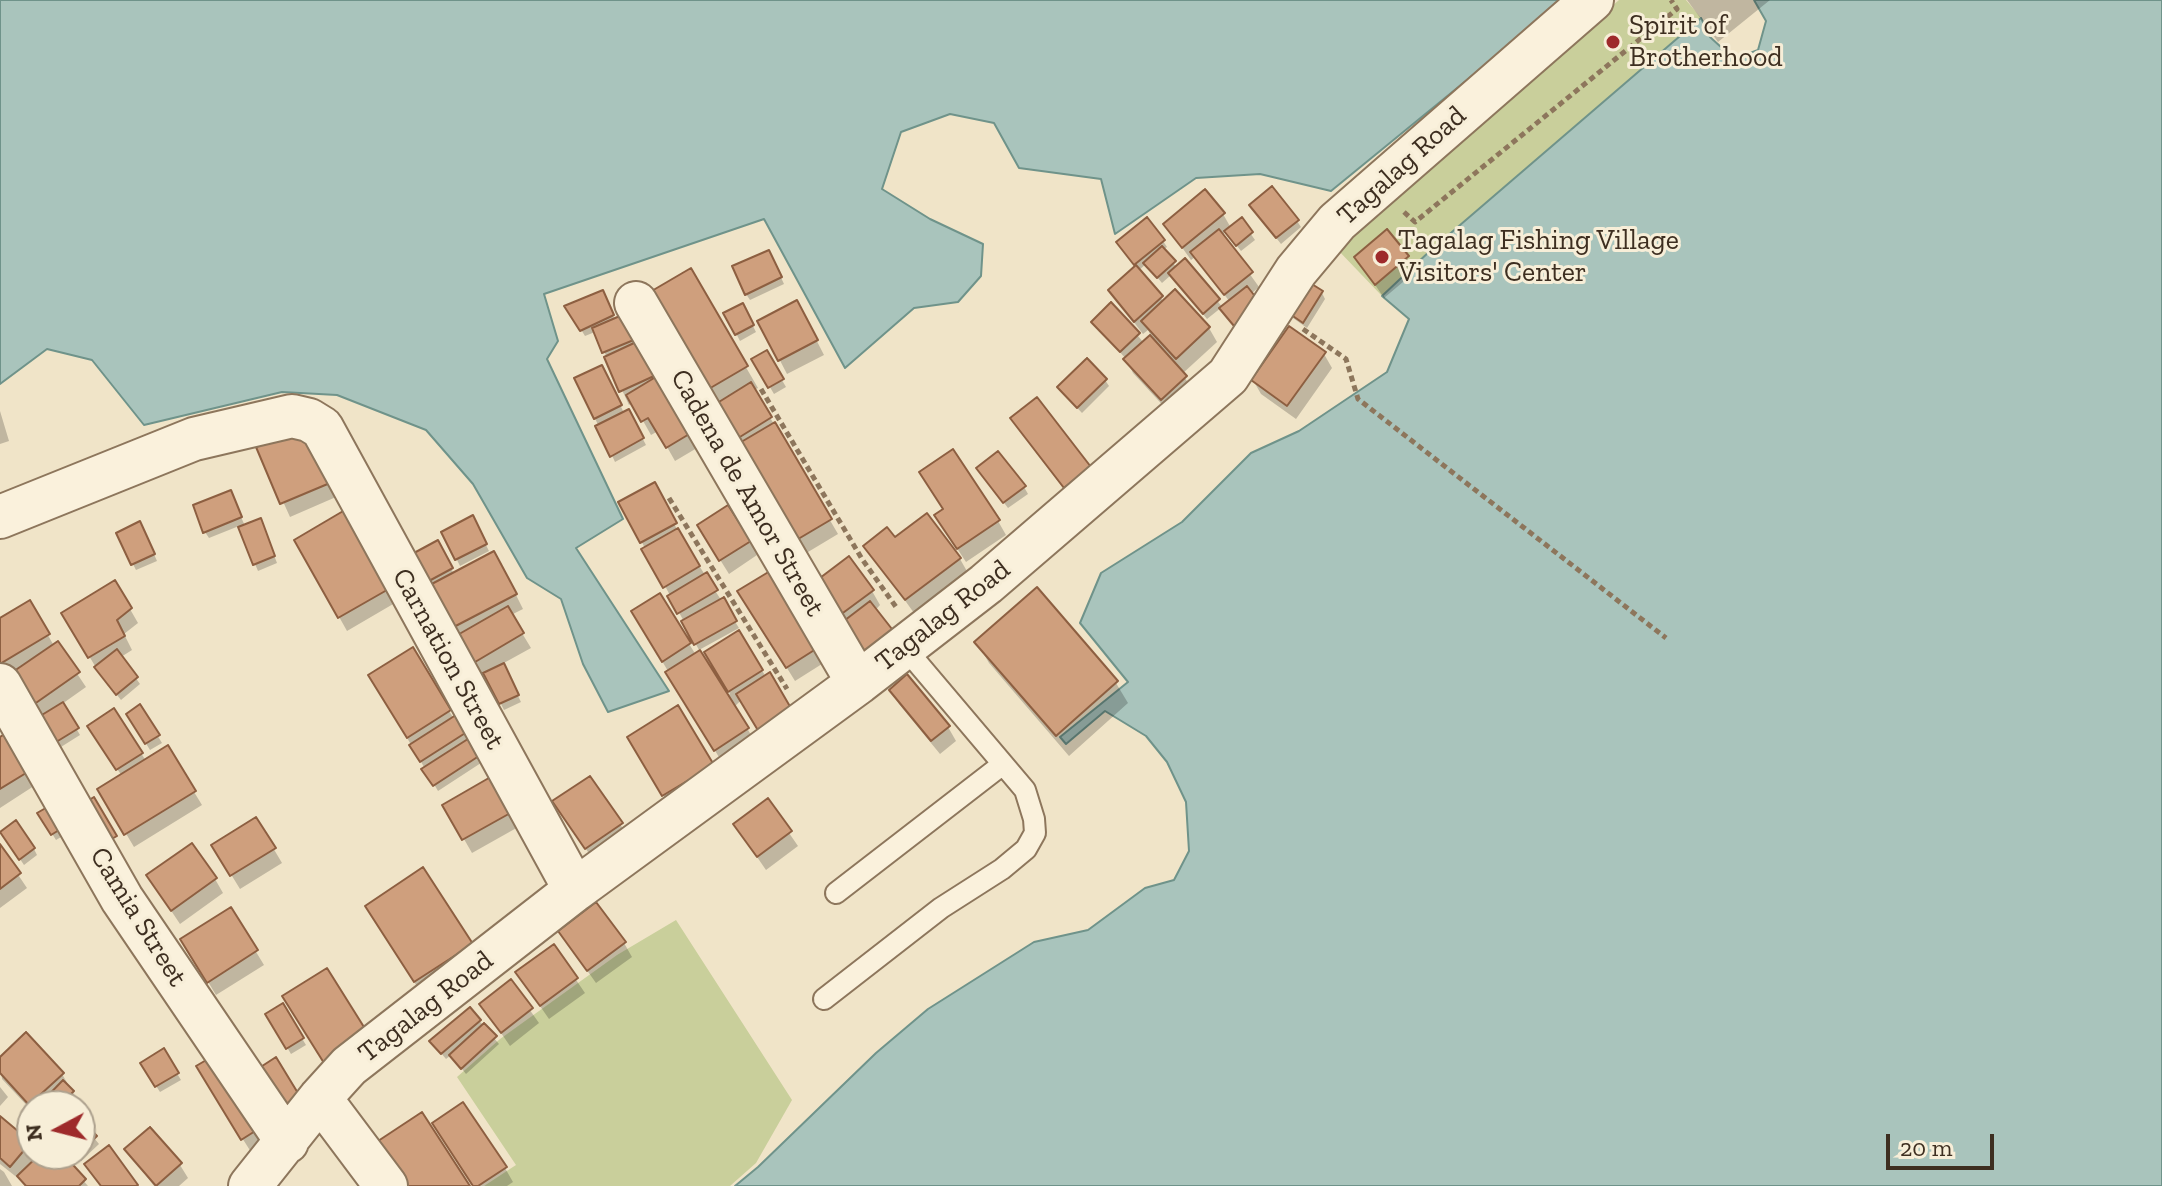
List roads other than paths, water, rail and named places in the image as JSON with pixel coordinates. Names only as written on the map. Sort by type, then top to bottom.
[{"type":"street","name":"Tagalag Road","points":[[250,1186],[349,1066],[575,890],[807,721],[986,584],[1228,376],[1296,271],[1337,222],[1592,0]]},
{"type":"street","name":"Cadena de Amor Street","points":[[636,303],[858,683]]},
{"type":"street","name":"Carnation Street","points":[[0,517],[194,439],[292,416],[309,420],[322,428],[575,890]]},
{"type":"street","name":"Camia Street","points":[[0,685],[122,899],[287,1142]]},
{"type":"street","points":[[320,1098],[386,1186]]},
{"type":"lane","points":[[824,999],[941,908],[1002,869],[1026,849],[1035,833],[1025,790],[910,642]]},
{"type":"lane","points":[[836,893],[1003,764]]},
{"type":"water","points":[[0,0],[1565,0],[1331,191],[1260,174],[1196,178],[1115,234],[1101,179],[1019,168],[994,123],[950,114],[901,132],[882,189],[930,219],[983,244],[981,276],[958,302],[914,308],[845,368],[764,219],[544,294],[558,341],[547,359],[623,519],[576,548],[669,691],[608,712],[583,664],[561,599],[527,578],[473,484],[426,430],[337,395],[282,392],[144,425],[92,360],[47,349],[0,384]]},
{"type":"water","points":[[1754,0],[2162,0],[2162,1186],[735,1186],[876,1053],[928,1009],[1034,942],[1088,930],[1145,888],[1174,880],[1189,851],[1186,802],[1167,762],[1146,736],[1105,711],[1066,744],[1060,737],[1128,682],[1080,623],[1101,573],[1182,522],[1251,453],[1299,431],[1387,372],[1409,319],[1382,296],[1431,250],[1701,18],[1710,37],[1734,59],[1758,50],[1766,21]]},
{"type":"place","name":"Spirit of Brotherhood","points":[[1613,42]]},
{"type":"place","name":"Tagalag Fishing Village Visitors' Center","points":[[1382,257]]}]
